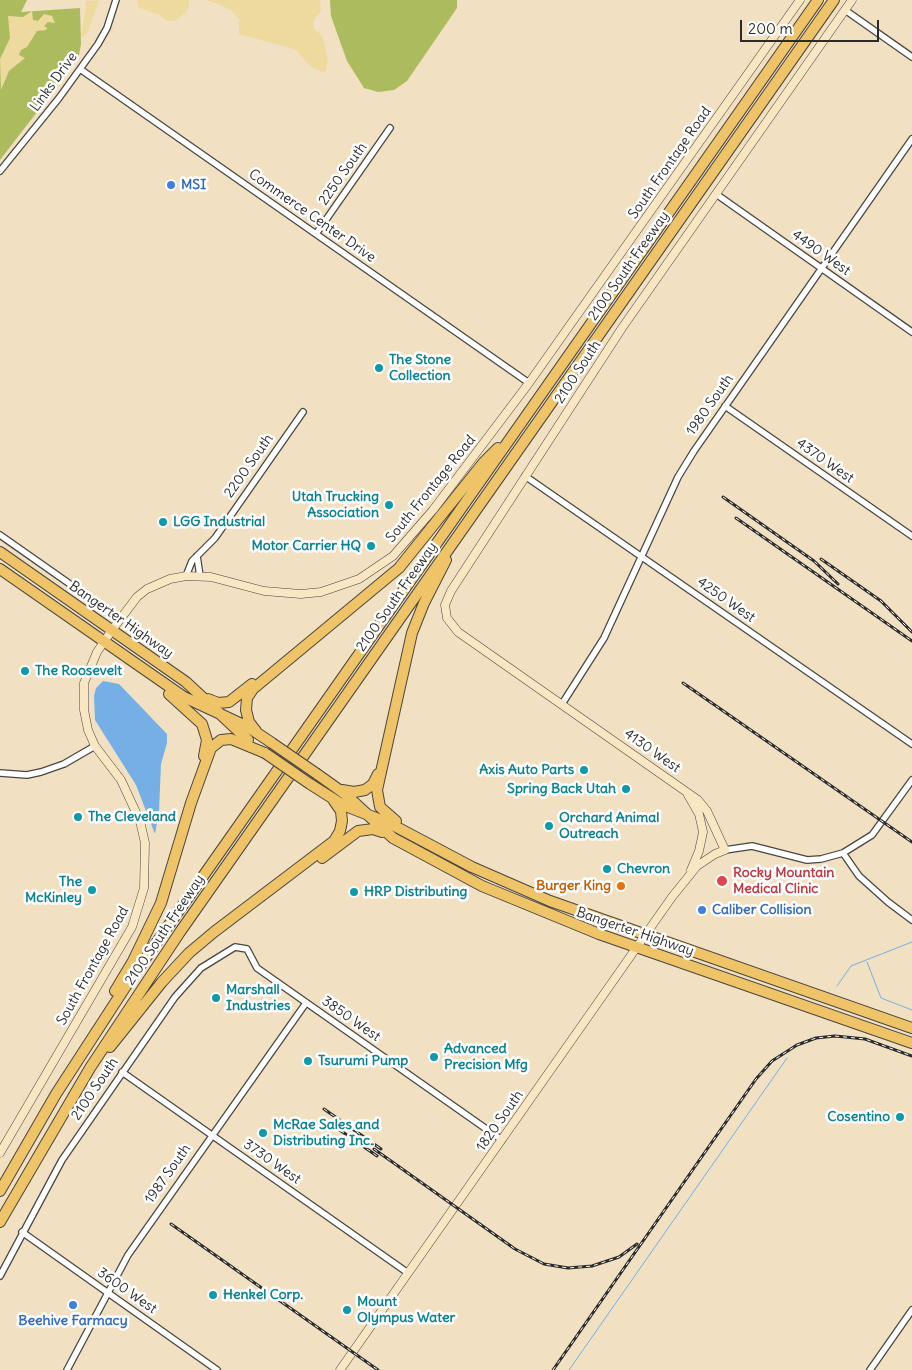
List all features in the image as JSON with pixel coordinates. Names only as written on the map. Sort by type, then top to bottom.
[{"type":"highway","name":"2100 South Freeway","points":[[0,1192],[89,1040],[818,0]]},
{"type":"highway","name":"2100 South Freeway","points":[[0,1222],[90,1068],[180,932],[834,0]]},
{"type":"highway","points":[[418,839],[384,813],[377,802],[377,790],[412,633],[424,603],[459,538],[535,424]]},
{"type":"highway","points":[[256,731],[248,720],[246,710],[251,692],[399,568],[484,462],[514,434]]},
{"type":"highway","name":"Bangerter Highway","points":[[0,552],[112,630],[204,698],[236,731],[331,798],[389,823],[509,884],[645,936],[912,1028]]},
{"type":"highway","name":"Bangerter Highway","points":[[0,569],[103,643],[192,702],[256,731],[338,789],[387,833],[438,864],[512,900],[637,947],[912,1043]]},
{"type":"highway","points":[[204,698],[218,703],[232,700],[319,634]]},
{"type":"highway","points":[[120,654],[192,713],[202,724],[206,735],[206,747],[192,792],[191,803]]},
{"type":"highway","points":[[338,789],[356,792],[373,784],[378,776],[388,738]]},
{"type":"highway","points":[[89,1040],[150,929],[161,903],[191,803],[208,755],[218,742],[226,739],[235,739],[265,753]]},
{"type":"highway","points":[[90,1068],[113,1044],[162,982],[189,953],[338,836],[342,826],[341,813],[331,798]]},
{"type":"highway","points":[[280,883],[328,854],[358,830],[374,829],[387,833]]},
{"type":"street","name":"Links Drive","points":[[0,171],[51,109],[104,34],[116,0]]},
{"type":"street","name":"South Frontage Road","points":[[0,1153],[132,928],[142,895],[146,866],[145,843],[140,821],[121,780],[95,746],[88,730],[84,710],[84,683],[103,643],[112,630],[128,608],[147,590],[170,579],[186,576],[211,576],[264,592],[301,594],[340,587],[365,576],[393,556],[408,541],[530,383],[800,0]]},
{"type":"street","name":"2100 South","points":[[447,618],[445,605],[451,591],[525,476],[622,328],[852,0]]},
{"type":"street","points":[[845,10],[912,56]]},
{"type":"street","name":"Commerce Center Drive","points":[[80,69],[530,383]]},
{"type":"street","name":"2250 South","points":[[316,234],[390,128]]},
{"type":"street","name":"1980 South","points":[[562,704],[604,638],[678,477],[725,406],[912,139]]},
{"type":"street","name":"4490 West","points":[[716,194],[912,332]]},
{"type":"street","name":"4370 West","points":[[725,406],[912,536]]},
{"type":"street","name":"2200 South","points":[[186,576],[192,560],[214,538],[302,412]]},
{"type":"street","name":"4250 West","points":[[525,476],[912,744]]},
{"type":"street","points":[[0,535],[87,596]]},
{"type":"street","points":[[197,556],[200,576]]},
{"type":"street","name":"4130 West","points":[[447,618],[458,632],[698,800],[707,811],[725,850]]},
{"type":"street","points":[[0,772],[27,775],[41,772],[64,764],[95,746]]},
{"type":"street","points":[[725,850],[752,846],[806,860],[821,859],[843,853],[872,835],[912,780]]},
{"type":"street","points":[[682,787],[699,814],[703,832],[699,851],[690,873]]},
{"type":"street","name":"1820 South","points":[[340,1370],[690,873],[706,860],[725,850]]},
{"type":"street","points":[[843,853],[859,876],[912,920]]},
{"type":"street","name":"2100 South","points":[[0,1276],[62,1160],[122,1072],[190,978],[219,956],[235,947],[244,946]]},
{"type":"street","name":"3850 West","points":[[244,946],[250,953],[257,968],[502,1140]]},
{"type":"street","name":"1987 South","points":[[67,1370],[128,1254],[211,1134],[306,1003]]},
{"type":"street","name":"3730 West","points":[[122,1072],[408,1273]]},
{"type":"street","name":"3600 West","points":[[22,1232],[218,1370]]},
{"type":"street","points":[[870,1370],[912,1310]]},
{"type":"green space","points":[[0,0],[27,0],[21,12],[80,8],[81,44],[79,55],[0,160]]},
{"type":"green space","points":[[330,0],[457,0],[457,8],[407,81],[394,90],[378,92],[364,88],[347,61],[331,16]]},
{"type":"sand","points":[[99,0],[88,31],[83,37],[81,36],[86,9],[85,1]]},
{"type":"sand","points":[[137,0],[189,0],[189,5],[187,11],[176,20],[167,21],[159,15],[138,7]]},
{"type":"sand","points":[[205,0],[320,0],[321,10],[314,21],[314,28],[322,36],[325,46],[328,61],[326,71],[322,72],[310,66],[296,50],[239,34],[239,19],[232,11],[219,4]]},
{"type":"sand","points":[[32,11],[33,20],[38,21],[44,14],[52,16],[55,23],[48,22],[44,26],[47,28],[46,30],[37,31],[27,47],[21,50],[19,55],[25,58],[9,71],[1,90],[0,59],[10,38],[8,16],[23,17]]},
{"type":"water","points":[[103,681],[119,684],[167,734],[167,743],[161,764],[159,811],[155,834],[136,785],[95,720],[94,696],[96,688]]},
{"type":"waterway","points":[[837,986],[851,966],[912,942]]},
{"type":"waterway","points":[[867,962],[881,998],[912,1010]]},
{"type":"waterway","points":[[569,1370],[787,1058]]},
{"type":"railway","points":[[723,497],[814,561],[838,584]]},
{"type":"railway","points":[[736,518],[912,641]]},
{"type":"railway","points":[[821,559],[881,601],[912,632]]},
{"type":"railway","points":[[683,683],[912,842]]},
{"type":"railway","points":[[553,1370],[756,1079],[772,1061],[797,1045],[816,1038],[835,1036],[865,1039],[912,1056]]},
{"type":"railway","points":[[324,1109],[381,1149]]},
{"type":"railway","points":[[334,1126],[377,1156]]},
{"type":"railway","points":[[374,1149],[515,1249],[544,1264],[568,1268],[592,1266],[619,1257],[637,1244]]},
{"type":"railway","points":[[171,1224],[378,1370]]},
{"type":"place","name":"MSI","points":[[171,185]]},
{"type":"place","name":"The Stone Collection","points":[[379,368]]},
{"type":"place","name":"Utah Trucking Association","points":[[389,505]]},
{"type":"place","name":"LGG Industrial","points":[[163,522]]},
{"type":"place","name":"Motor Carrier HQ","points":[[371,546]]},
{"type":"place","name":"The Roosevelt","points":[[25,671]]},
{"type":"place","name":"Axis Auto Parts","points":[[584,770]]},
{"type":"place","name":"Spring Back Utah","points":[[626,789]]},
{"type":"place","name":"The Cleveland","points":[[78,817]]},
{"type":"place","name":"Orchard Animal Outreach","points":[[549,826]]},
{"type":"place","name":"Chevron","points":[[607,869]]},
{"type":"place","name":"Rocky Mountain Medical Clinic","points":[[722,881]]},
{"type":"place","name":"Burger King","points":[[621,886]]},
{"type":"place","name":"The McKinley","points":[[92,890]]},
{"type":"place","name":"HRP Distributing","points":[[354,892]]},
{"type":"place","name":"Caliber Collision","points":[[702,910]]},
{"type":"place","name":"Marshall Industries","points":[[216,998]]},
{"type":"place","name":"Advanced Precision Mfg","points":[[434,1057]]},
{"type":"place","name":"Tsurumi Pump","points":[[308,1061]]},
{"type":"place","name":"Cosentino","points":[[900,1117]]},
{"type":"place","name":"McRae Sales and Distributing Inc.","points":[[263,1133]]},
{"type":"place","name":"Henkel Corp.","points":[[213,1295]]},
{"type":"place","name":"Beehive Farmacy","points":[[73,1305]]},
{"type":"place","name":"Mount Olympus Water","points":[[347,1310]]}]
